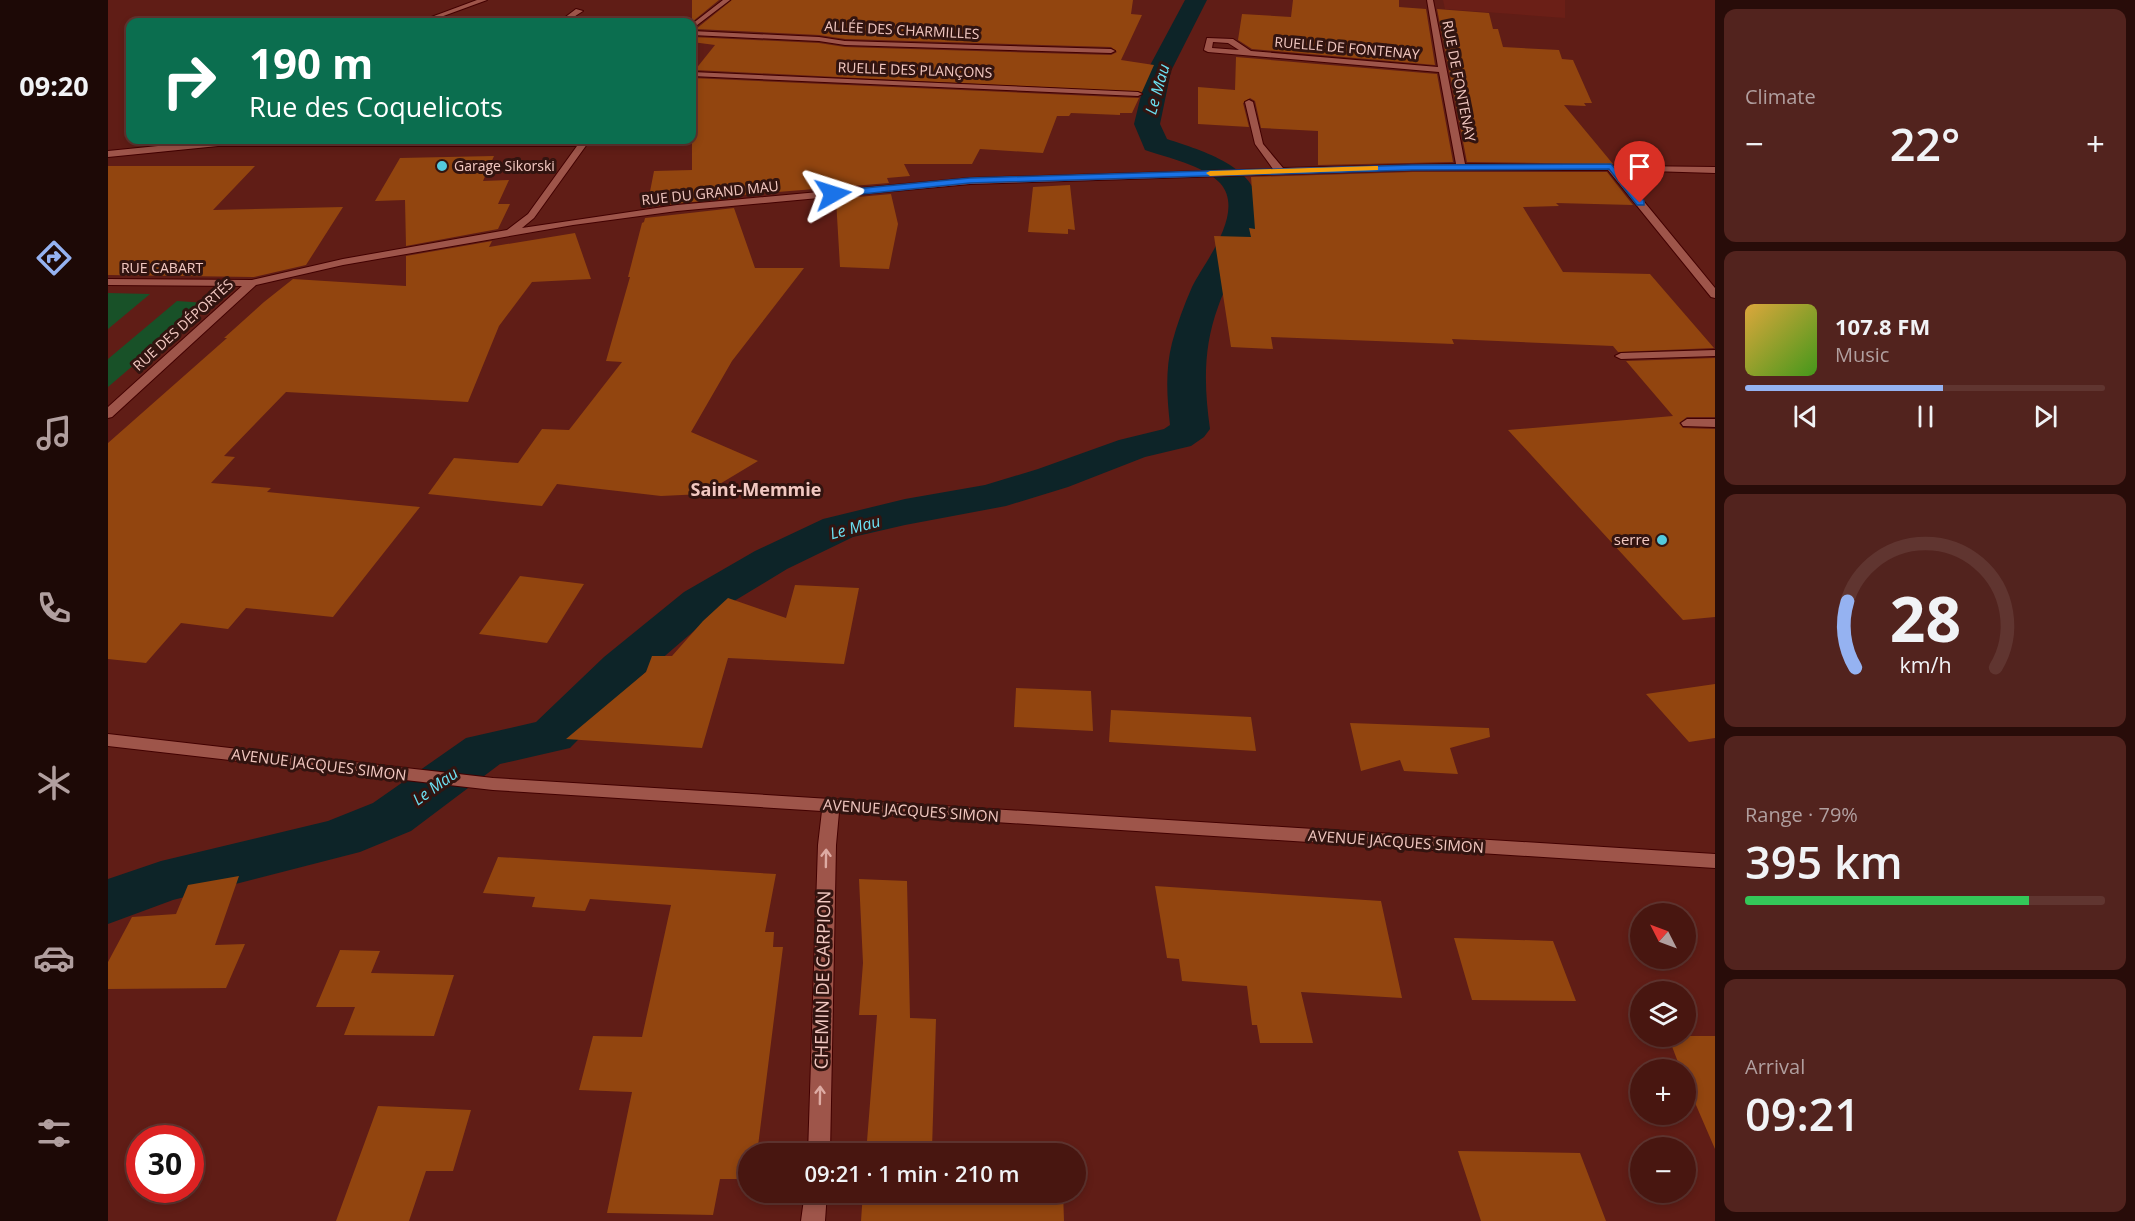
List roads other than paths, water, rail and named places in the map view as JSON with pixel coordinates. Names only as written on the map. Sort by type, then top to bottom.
[{"type":"street","points":[[433,18],[484,0]]},
{"type":"street","points":[[696,24],[726,0]]},
{"type":"street","name":"RUE DE FONTENAY","points":[[1430,0],[1461,168]]},
{"type":"street","points":[[568,18],[579,11]]},
{"type":"street","name":"ALLÉE DES CHARMILLES","points":[[696,33],[819,39],[845,43],[1111,51]]},
{"type":"street","name":"RUELLE DE FONTENAY","points":[[1248,53],[1443,70]]},
{"type":"street","name":"RUELLE DES PLANÇONS","points":[[696,74],[1138,94]]},
{"type":"street","points":[[1249,102],[1259,144],[1280,171]]},
{"type":"street","points":[[108,154],[195,144]]},
{"type":"street","points":[[510,234],[531,216],[583,144]]},
{"type":"street","points":[[1611,167],[1715,295]]},
{"type":"street","name":"RUE DU GRAND MAU","points":[[252,283],[343,262],[677,208],[970,181],[1461,168],[1611,167],[1715,170]]},
{"type":"street","name":"RUE CABART","points":[[108,282],[252,283]]},
{"type":"street","name":"RUE DES DÉPORTÉS","points":[[108,414],[252,283]]},
{"type":"street","points":[[1621,356],[1715,353]]},
{"type":"street","points":[[1687,423],[1715,423]]},
{"type":"street","name":"AVENUE JACQUES SIMON","points":[[108,740],[494,784],[1715,861]]},
{"type":"street","name":"CHEMIN DE CARPION","points":[[819,1143],[827,845],[831,806]]},
{"type":"street","points":[[813,1221],[815,1203]]},
{"type":"waterway","name":"Le Mau","points":[[108,902],[161,882],[340,838],[392,817],[484,750],[552,736],[621,668],[700,602],[771,560],[838,528],[905,512],[991,497],[1053,478],[1133,448],[1177,438],[1190,429],[1186,377],[1189,346],[1205,297],[1232,246],[1243,215],[1239,191],[1230,177],[1205,162],[1155,144],[1147,124],[1159,71],[1196,0]]},
{"type":"place","name":"Garage Sikorski","points":[[442,166]]},
{"type":"place","name":"serre","points":[[1662,540]]},
{"type":"district","name":"Saint-Memmie","points":[[756,490]]}]
